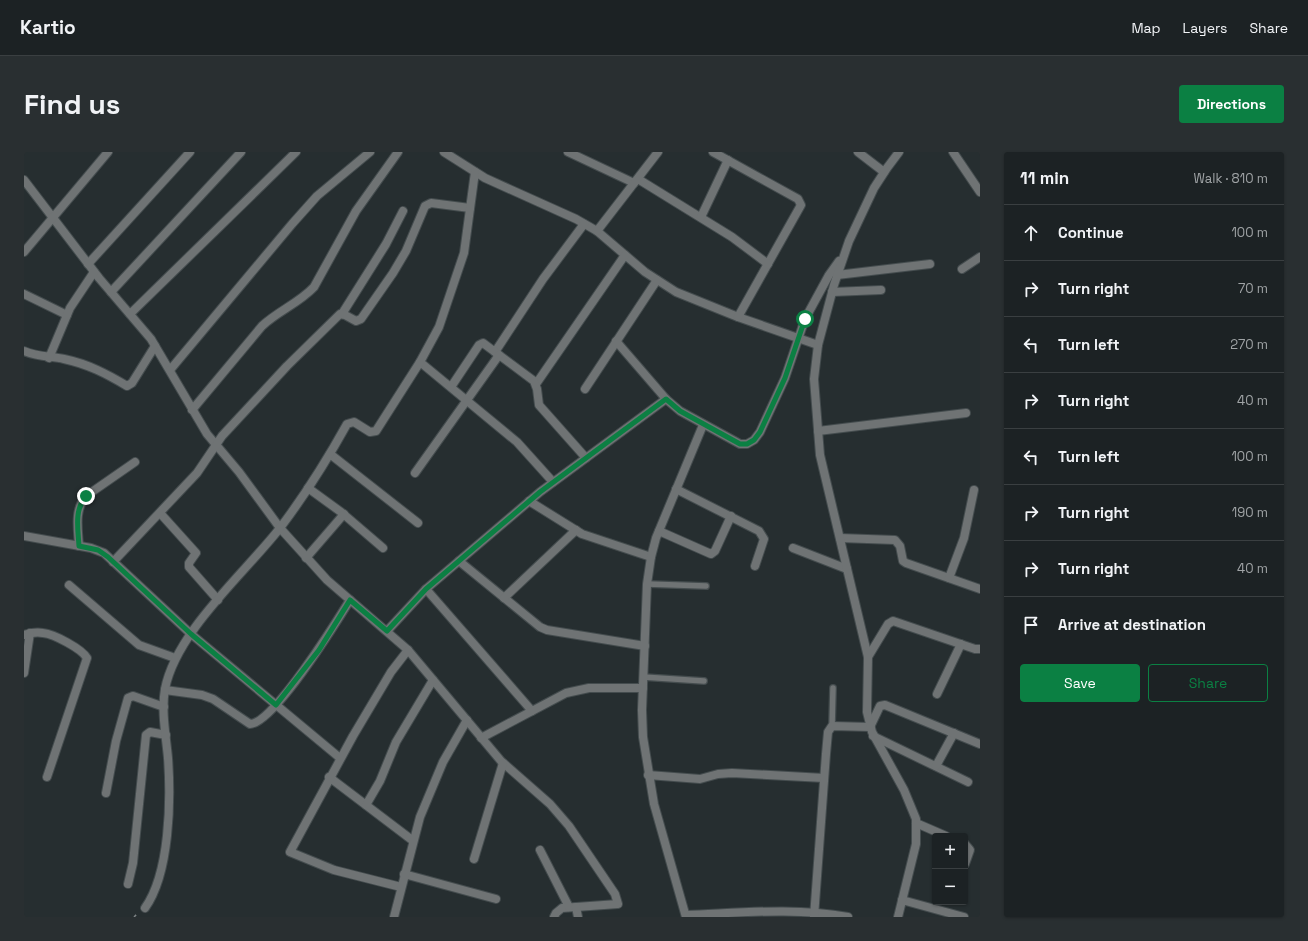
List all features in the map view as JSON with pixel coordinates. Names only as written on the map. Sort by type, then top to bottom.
[{"type":"street","points":[[24,252],[108,152]]},
{"type":"street","points":[[88,264],[190,152]]},
{"type":"street","points":[[111,292],[241,152]]},
{"type":"street","points":[[130,314],[296,152]]},
{"type":"street","points":[[170,370],[317,196],[370,152]]},
{"type":"street","points":[[192,410],[262,326],[272,316],[305,296],[314,287],[356,211],[398,152]]},
{"type":"street","points":[[444,152],[475,172],[597,231],[657,280],[676,292],[738,317],[818,345]]},
{"type":"street","points":[[568,152],[636,181],[701,217],[732,237],[768,264]]},
{"type":"street","points":[[597,231],[658,152]]},
{"type":"street","points":[[714,152],[800,201],[800,208],[738,317]]},
{"type":"street","points":[[858,152],[884,172]]},
{"type":"street","points":[[898,917],[916,844],[916,823],[910,803],[873,736],[870,727],[867,712],[868,657],[820,455],[814,379],[818,345],[832,292],[849,240],[884,172],[899,152]]},
{"type":"street","points":[[953,152],[977,180],[980,192]]},
{"type":"street","points":[[701,217],[728,160]]},
{"type":"street","points":[[145,908],[155,888],[166,841],[169,810],[169,775],[164,707],[165,690],[175,658],[191,634],[218,600],[280,528],[308,488],[349,422],[354,422],[370,432],[376,431],[420,362],[439,327],[464,253],[475,172]]},
{"type":"street","points":[[24,180],[94,272],[155,346],[192,410],[216,445],[240,472],[280,528],[327,580],[408,650],[504,763],[550,804],[569,826],[614,894],[618,904],[573,907],[559,910],[554,917]]},
{"type":"street","points":[[342,314],[356,322],[361,319],[403,257],[428,204],[470,208]]},
{"type":"street","points":[[113,562],[197,473],[216,445],[287,366],[337,316],[342,314],[386,244],[403,211]]},
{"type":"street","points":[[415,473],[468,400],[543,280],[584,224]]},
{"type":"street","points":[[616,342],[672,406],[703,425],[740,444],[747,444],[754,440],[776,399],[805,319],[817,296],[844,254]]},
{"type":"street","points":[[536,384],[625,255]]},
{"type":"street","points":[[962,269],[980,257]]},
{"type":"street","points":[[837,276],[930,264]]},
{"type":"street","points":[[49,358],[78,292],[94,272]]},
{"type":"street","points":[[585,389],[657,280]]},
{"type":"street","points":[[832,292],[881,290]]},
{"type":"street","points":[[24,294],[67,315]]},
{"type":"street","points":[[451,387],[479,345],[483,343],[536,384],[539,405],[586,458]]},
{"type":"street","points":[[24,351],[49,358],[62,358],[85,364],[114,377],[127,386],[130,386],[155,346]]},
{"type":"street","points":[[420,362],[468,400],[517,442],[553,482]]},
{"type":"street","points":[[387,631],[426,589],[529,501],[666,399]]},
{"type":"street","points":[[818,431],[966,413]]},
{"type":"street","points":[[703,425],[659,531],[651,558],[647,584],[643,676],[643,738],[648,775],[654,804],[686,916],[814,914],[848,917]]},
{"type":"street","points":[[330,454],[418,523]]},
{"type":"street","points":[[79,546],[78,516],[80,503],[86,496],[135,462]]},
{"type":"street","points":[[308,488],[344,514],[383,548]]},
{"type":"street","points":[[676,490],[755,528],[762,535],[763,543],[756,566]]},
{"type":"street","points":[[949,578],[968,523],[974,490]]},
{"type":"street","points":[[529,501],[576,530],[593,538],[651,558]]},
{"type":"street","points":[[160,513],[195,551],[196,555],[189,563],[189,567],[218,600]]},
{"type":"street","points":[[306,558],[344,514]]},
{"type":"street","points":[[659,531],[712,554],[715,551],[731,516]]},
{"type":"street","points":[[504,598],[576,530]]},
{"type":"street","points":[[24,536],[98,550],[191,634],[340,758]]},
{"type":"street","points":[[840,538],[895,540],[900,546],[903,561],[906,563],[980,589]]},
{"type":"street","points":[[793,548],[847,569]]},
{"type":"street","points":[[459,561],[535,623],[547,630],[645,646]]},
{"type":"street","points":[[69,585],[139,645],[175,658]]},
{"type":"street","points":[[426,589],[532,711]]},
{"type":"street","points":[[165,690],[202,695],[213,699],[250,724],[257,723],[276,705],[319,650],[350,600]]},
{"type":"street","points":[[868,657],[888,624],[893,621],[975,649],[980,649]]},
{"type":"street","points":[[24,673],[27,634],[44,633],[54,636],[82,652],[87,658],[47,777]]},
{"type":"street","points":[[937,694],[960,644]]},
{"type":"street","points":[[401,887],[334,870],[290,852],[340,758],[391,672],[408,650]]},
{"type":"street","points":[[366,805],[380,781],[396,742],[433,680]]},
{"type":"street","points":[[482,738],[566,692],[578,689],[643,688]]},
{"type":"street","points":[[106,793],[115,747],[128,698],[133,696],[164,707]]},
{"type":"street","points":[[870,727],[880,706],[885,705],[980,744]]},
{"type":"street","points":[[394,917],[412,840],[431,789],[467,720]]},
{"type":"street","points":[[814,914],[828,732],[832,726],[870,727]]},
{"type":"street","points":[[128,884],[133,863],[146,735],[150,732],[166,735]]},
{"type":"street","points":[[936,766],[954,733]]},
{"type":"street","points":[[873,736],[968,782]]},
{"type":"street","points":[[474,859],[504,763]]},
{"type":"street","points":[[648,775],[700,779],[718,774],[732,773],[824,778]]},
{"type":"street","points":[[329,778],[412,840]]},
{"type":"street","points":[[916,823],[939,833]]},
{"type":"street","points":[[540,850],[578,917]]},
{"type":"street","points":[[404,874],[496,899]]},
{"type":"street","points":[[902,900],[964,917]]},
{"type":"lane","points":[[647,584],[706,586]]},
{"type":"lane","points":[[643,676],[704,681]]},
{"type":"lane","points":[[832,726],[833,688]]},
{"type":"route","points":[[86,496],[80,503],[78,509],[79,546],[98,550],[104,553],[191,634],[276,705],[319,650],[350,600],[387,631],[426,589],[506,520],[540,492],[666,399],[672,406],[703,425],[740,444],[747,444],[754,440],[760,432],[773,406],[785,378],[805,319]]}]
